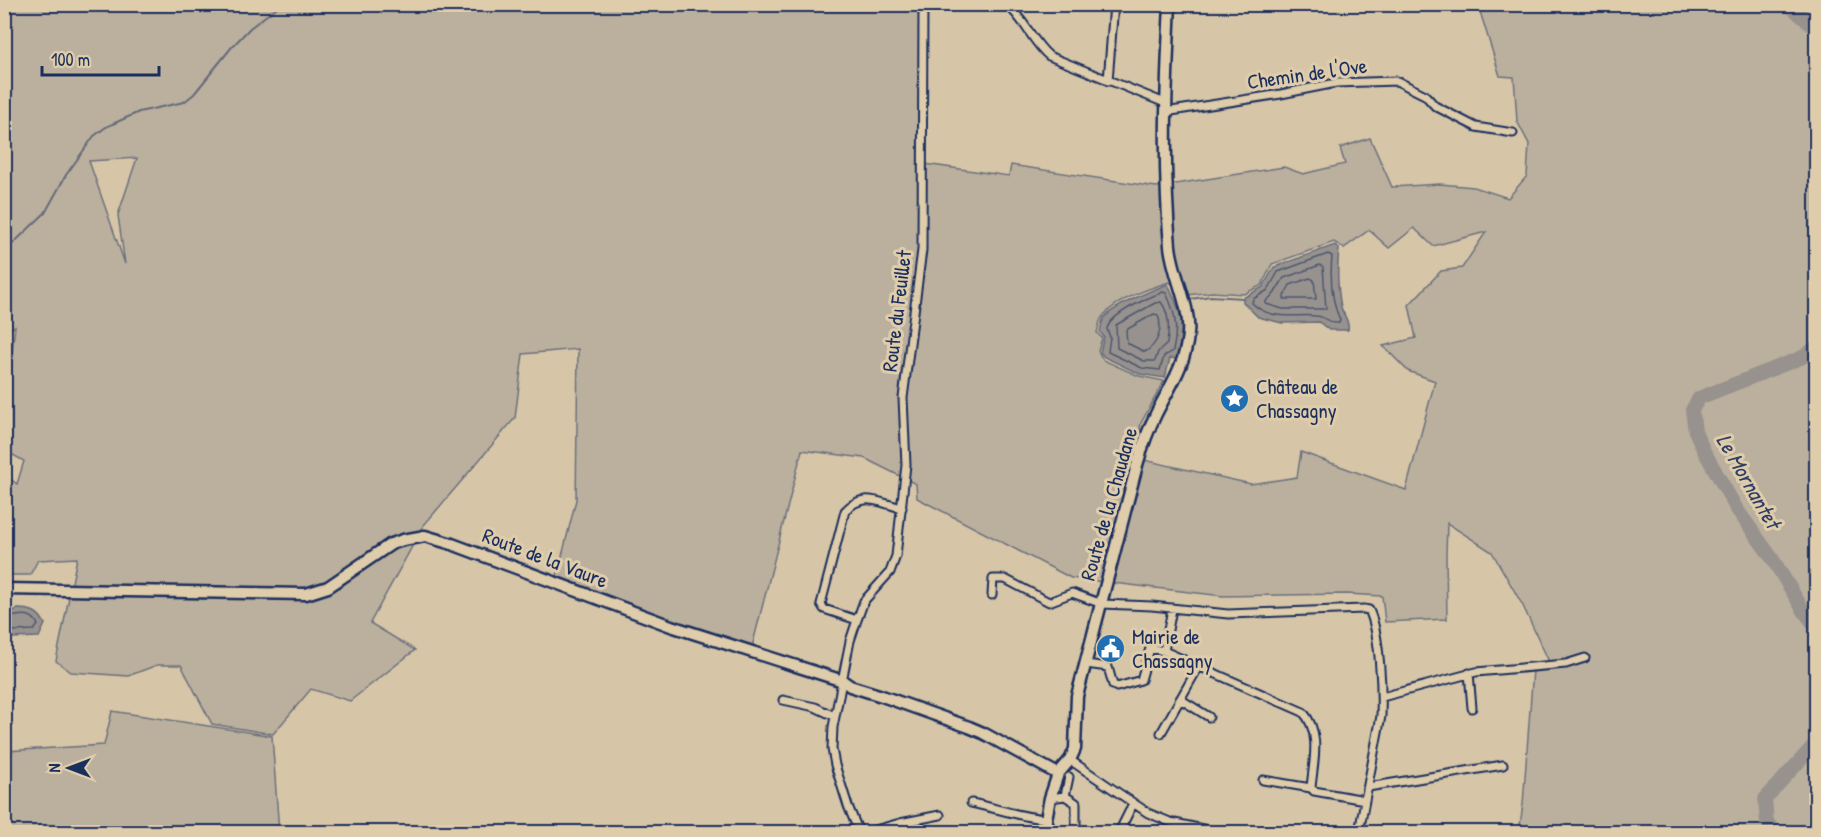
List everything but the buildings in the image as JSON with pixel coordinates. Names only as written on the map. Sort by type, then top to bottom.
[{"type":"street","name":"Route du Feuillet","points":[[858,830],[835,765],[832,749],[834,716],[850,641],[864,601],[894,565],[902,508],[906,465],[903,398],[922,250],[923,4]]},
{"type":"street","points":[[1006,4],[1022,18],[1043,51],[1049,56],[1166,108]]},
{"type":"street","points":[[1108,81],[1114,4]]},
{"type":"street","name":"Route de la Chaudane","points":[[1070,760],[1075,749],[1076,700],[1146,434],[1179,371],[1188,336],[1186,309],[1173,267],[1165,155],[1170,4]]},
{"type":"street","name":"Chemin de l'Ove","points":[[1166,108],[1281,94],[1336,83],[1368,80],[1397,81],[1425,95],[1435,106],[1476,127],[1513,133]]},
{"type":"street","points":[[857,620],[824,609],[821,604],[845,511],[853,502],[863,499],[902,508]]},
{"type":"street","name":"Route de la Vaure","points":[[4,589],[306,594],[328,587],[391,544],[425,536],[702,637],[843,681],[850,686],[983,733],[1058,774]]},
{"type":"street","points":[[992,595],[993,579],[1005,579],[1049,602],[1072,593],[1102,604],[1152,606],[1228,614],[1369,610],[1379,659],[1382,697],[1381,716],[1359,832]]},
{"type":"street","points":[[1164,651],[1172,609]]},
{"type":"street","points":[[1086,664],[1108,667],[1113,684],[1117,687],[1141,680],[1150,648],[1164,651],[1303,712],[1314,730],[1315,748],[1311,788]]},
{"type":"street","points":[[1382,697],[1469,673],[1514,667],[1566,664],[1585,658]]},
{"type":"street","points":[[1161,733],[1199,666]]},
{"type":"street","points":[[1469,673],[1472,708]]},
{"type":"street","points":[[1180,699],[1209,717]]},
{"type":"street","points":[[783,700],[815,707],[834,716]]},
{"type":"street","points":[[1049,832],[1046,819],[1050,798],[1058,774],[1070,760],[1133,804],[1170,822],[1217,832]]},
{"type":"street","points":[[1368,787],[1503,765]]},
{"type":"street","points":[[1065,796],[1069,777]]},
{"type":"street","points":[[1263,780],[1365,800]]},
{"type":"street","points":[[1050,798],[1065,796],[1076,803],[1076,832]]},
{"type":"street","points":[[971,803],[1023,817],[1046,819]]},
{"type":"street","points":[[1119,832],[1133,804]]},
{"type":"street","points":[[868,832],[940,815]]},
{"type":"street","points":[[1170,822],[1170,832]]},
{"type":"street","points":[[848,832],[858,830]]},
{"type":"shaded area","points":[[5,5],[920,5],[918,163],[1009,176],[1011,165],[1156,187],[1284,167],[1303,174],[1345,164],[1340,148],[1370,138],[1392,187],[1440,184],[1474,187],[1508,198],[1527,176],[1529,144],[1517,121],[1514,77],[1500,76],[1478,5],[1816,5],[1816,832],[1519,832],[1533,669],[1552,668],[1523,606],[1492,552],[1447,523],[1447,619],[1385,622],[1382,596],[1347,594],[1223,596],[1071,578],[917,498],[916,484],[864,458],[802,450],[752,647],[695,630],[557,576],[576,500],[578,349],[523,354],[515,418],[424,525],[370,623],[415,650],[350,701],[311,689],[273,734],[212,724],[181,665],[157,665],[128,676],[71,672],[56,661],[77,558],[38,560],[30,575],[5,575],[4,474],[17,484],[24,461],[4,450],[5,416],[15,326],[5,332]],"holes":[[[137,158],[118,215],[125,264],[89,161]],[[1414,228],[1433,246],[1486,232],[1462,268],[1441,271],[1409,305],[1416,338],[1383,346],[1408,371],[1435,381],[1406,490],[1301,452],[1297,477],[1251,484],[1135,458],[1141,423],[1164,381],[1139,376],[1103,360],[1098,351],[1102,338],[1097,333],[1101,319],[1106,312],[1132,296],[1169,282],[1188,295],[1212,292],[1244,294],[1262,285],[1272,264],[1334,242],[1344,248],[1369,230],[1389,248]]]},
{"type":"shaded area","points":[[112,711],[272,736],[279,832],[5,832],[5,751],[104,745]]},
{"type":"water","points":[[1335,245],[1339,249],[1340,300],[1348,330],[1329,330],[1319,322],[1282,323],[1258,317],[1243,302],[1243,298],[1263,287],[1274,267]]},
{"type":"water","points":[[1168,284],[1180,313],[1182,329],[1177,359],[1170,358],[1165,378],[1140,374],[1104,357],[1100,352],[1104,337],[1100,332],[1104,318],[1125,303]]},
{"type":"water","points":[[18,609],[38,614],[45,624],[39,637],[11,638],[5,632],[6,613]]},
{"type":"waterway","points":[[4,252],[45,213],[66,175],[94,136],[106,127],[139,112],[184,102],[194,94],[250,28],[281,4]]},
{"type":"waterway","name":"Le Mornantet","points":[[1788,4],[1816,29]]},
{"type":"waterway","points":[[1190,299],[1211,296],[1243,298]]},
{"type":"waterway","name":"Le Mornantet","points":[[1816,347],[1803,357],[1699,398],[1692,410],[1695,431],[1736,508],[1772,558],[1816,627]]},
{"type":"waterway","name":"Le Mornantet","points":[[1775,832],[1767,822],[1765,799],[1816,743]]},
{"type":"place","name":"Château de Chassagny","points":[[1235,399]]},
{"type":"place","name":"Mairie de Chassagny","points":[[1111,649]]}]
